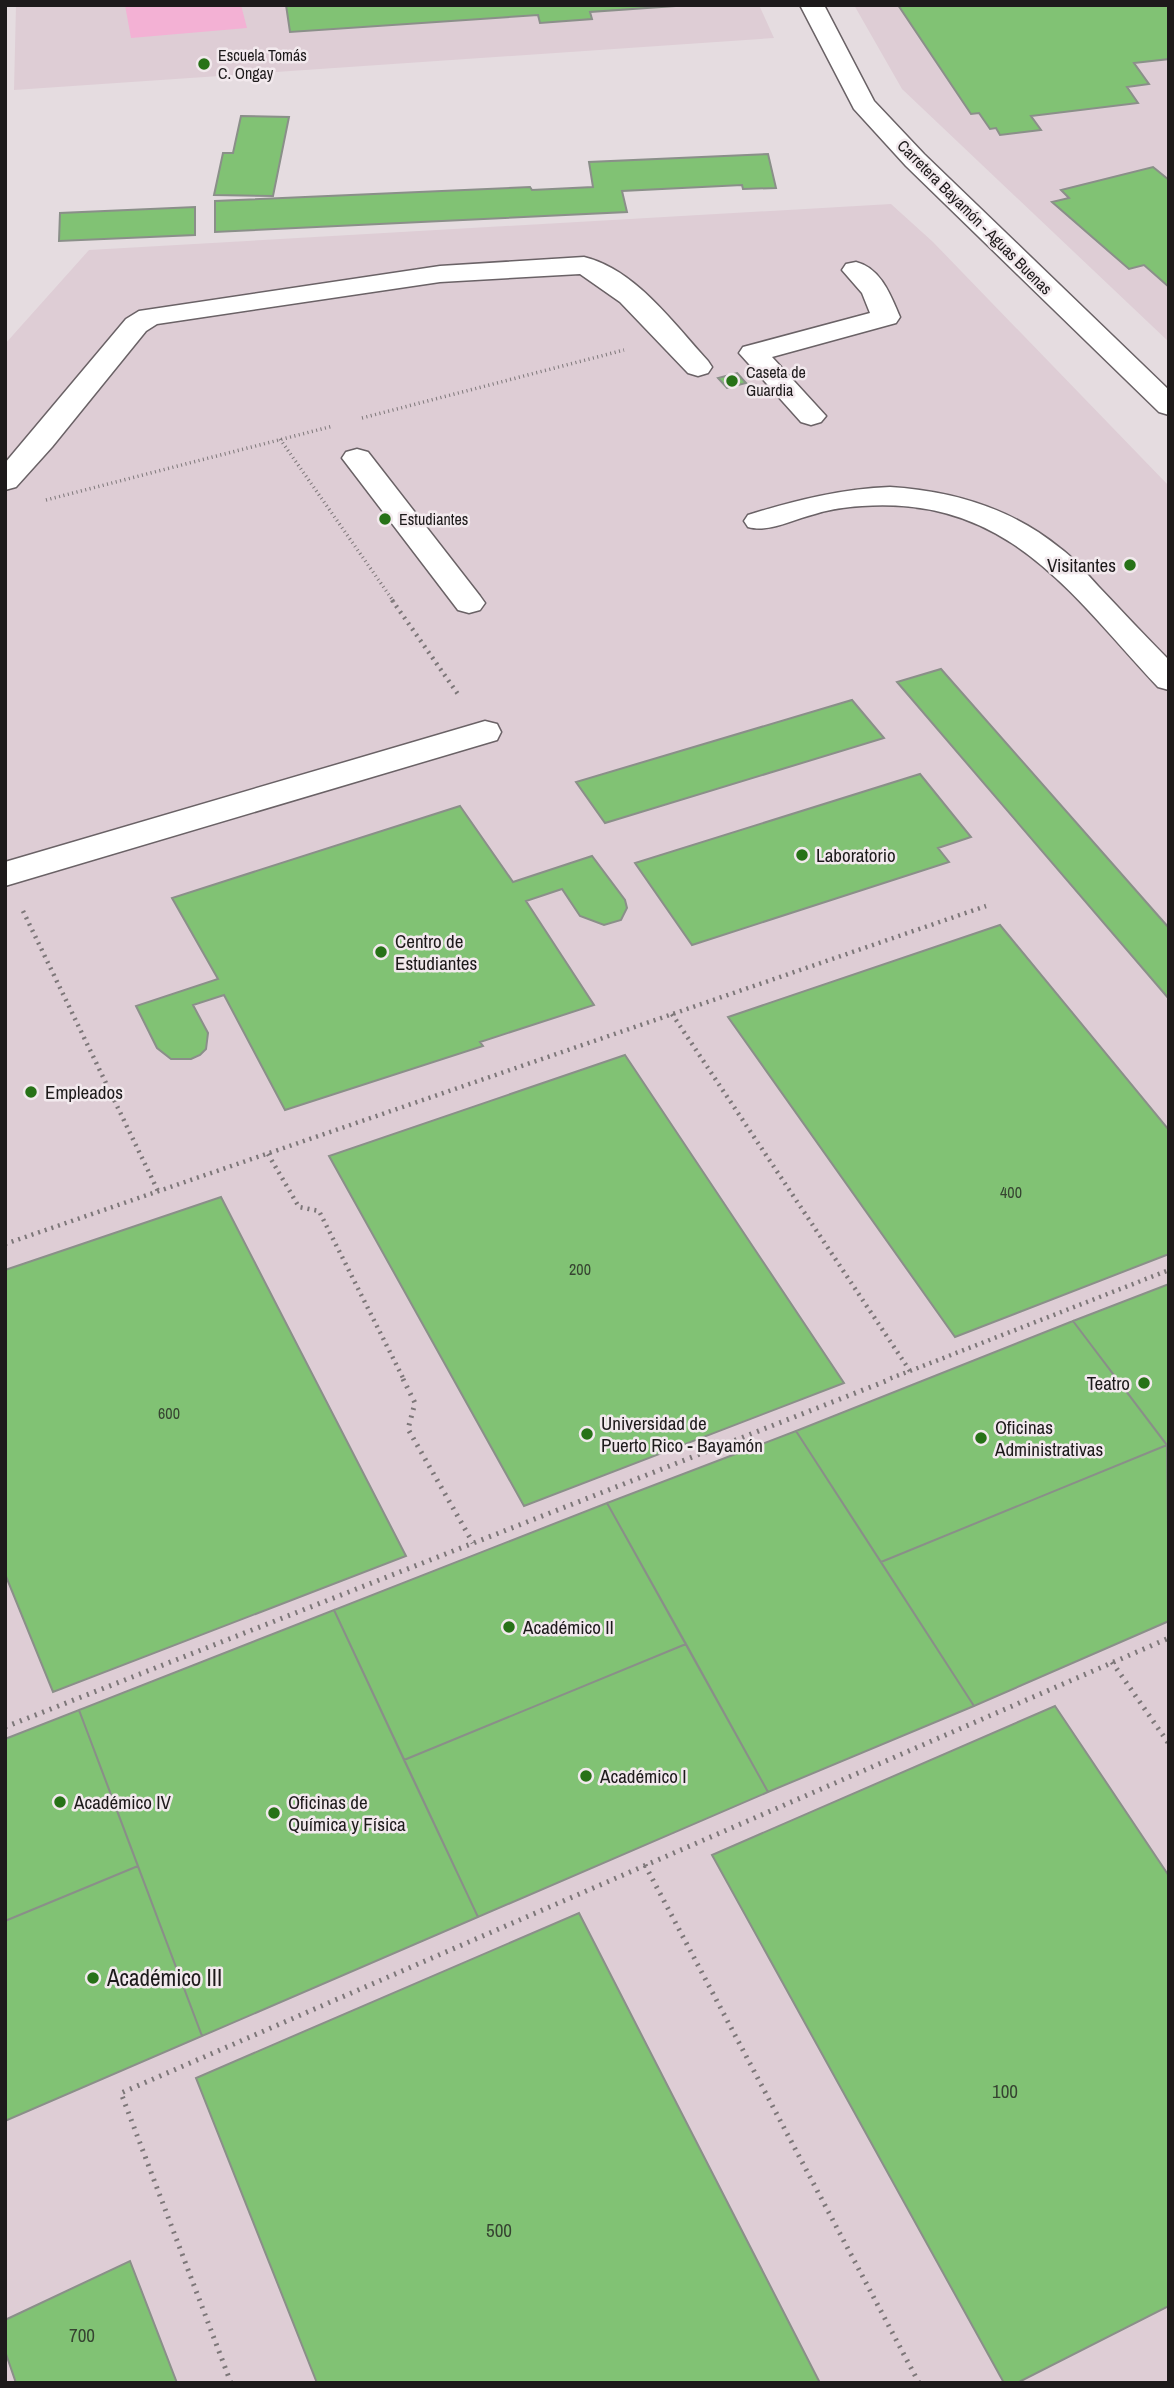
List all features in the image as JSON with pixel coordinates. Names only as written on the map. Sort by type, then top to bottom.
[{"type":"street","name":"Carretera Bayamón - Aguas Buenas","points":[[812,5],[863,104],[915,160],[1169,406]]},
{"type":"street","points":[[5,481],[42,441],[136,325],[149,317],[440,274],[584,265],[596,270],[630,298],[698,367]]},
{"type":"street","points":[[811,416],[753,353],[886,317],[875,290],[856,270]]},
{"type":"street","points":[[357,458],[469,603]]},
{"type":"street","points":[[758,521],[829,501],[871,495],[940,500],[971,509],[1002,521],[1031,538],[1052,556],[1169,680]]},
{"type":"street","points":[[5,874],[485,732]]},
{"type":"path","points":[[360,419],[625,350]]},
{"type":"path","points":[[38,502],[333,426]]},
{"type":"path","points":[[280,439],[485,732]]},
{"type":"path","points":[[5,1244],[986,906]]},
{"type":"path","points":[[21,907],[158,1191]]},
{"type":"path","points":[[672,1014],[910,1371]]},
{"type":"path","points":[[268,1154],[299,1207],[319,1211],[415,1403],[408,1429],[473,1542]]},
{"type":"path","points":[[5,1727],[1169,1270]]},
{"type":"path","points":[[231,2383],[121,2093],[1169,1638]]},
{"type":"path","points":[[1112,1662],[1169,1744]]},
{"type":"path","points":[[645,1865],[919,2383]]},
{"type":"shaded area","name":"Escuela Tomás C. Ongay","points":[[16,5],[759,5],[774,38],[14,90]]},
{"type":"shaded area","points":[[125,5],[241,5],[247,28],[131,38]]},
{"type":"shaded area","points":[[854,5],[1169,5],[1169,342],[902,89]]},
{"type":"shaded area","name":"Universidad de Puerto Rico - Bayamón","points":[[891,204],[933,242],[1169,486],[1169,2383],[5,2383],[5,344],[89,250]]},
{"type":"building","points":[[286,5],[690,5],[590,12],[592,19],[540,23],[538,15],[290,32]]},
{"type":"building","points":[[898,5],[1169,5],[1169,59],[1134,63],[1149,84],[1127,87],[1138,103],[1031,116],[1041,130],[1000,135],[996,128],[990,129],[979,113],[971,114]]},
{"type":"building","points":[[241,116],[289,117],[273,196],[214,195],[223,153],[233,153]]},
{"type":"building","points":[[768,154],[776,188],[743,189],[742,185],[622,191],[627,212],[215,232],[215,201],[530,187],[532,190],[593,187],[589,162]]},
{"type":"building","points":[[1153,167],[1169,180],[1169,287],[1144,265],[1129,269],[1052,202],[1069,198],[1061,190]]},
{"type":"building","points":[[195,207],[195,235],[59,241],[60,213]]},
{"type":"building","name":"Caseta de Guardia","points":[[737,373],[746,383],[727,388],[718,378]]},
{"type":"building","points":[[941,669],[1169,928],[1169,999],[897,682]]},
{"type":"building","points":[[852,700],[884,738],[605,823],[576,782]]},
{"type":"building","name":"Laboratorio","points":[[920,774],[971,837],[938,848],[949,862],[692,945],[635,863]]},
{"type":"building","name":"Centro de Estudiantes","points":[[460,806],[513,882],[592,856],[625,900],[627,908],[621,920],[604,925],[580,916],[562,889],[526,901],[594,1005],[480,1042],[483,1046],[285,1110],[224,995],[193,1005],[208,1033],[206,1049],[200,1055],[191,1059],[171,1059],[157,1048],[136,1006],[218,979],[172,898]]},
{"type":"building","points":[[1000,925],[1169,1130],[1169,1254],[955,1337],[728,1017]]},
{"type":"building","points":[[625,1055],[844,1383],[524,1506],[329,1156]]},
{"type":"building","points":[[221,1197],[406,1556],[53,1692],[5,1574],[5,1270]]},
{"type":"building","name":"Teatro","points":[[1169,1284],[1169,1448],[1073,1321]]},
{"type":"building","name":"Oficinas Administrativas","points":[[1073,1321],[1167,1445],[881,1562],[796,1431]]},
{"type":"building","points":[[796,1431],[974,1706],[768,1792],[607,1503]]},
{"type":"building","name":"Oficinas Administrativas","points":[[1167,1445],[1169,1621],[974,1706],[881,1562]]},
{"type":"building","name":"Académico II","points":[[607,1503],[686,1644],[404,1760],[334,1610]]},
{"type":"building","name":"Oficinas de Química y Física","points":[[334,1610],[478,1917],[202,2036],[79,1710]]},
{"type":"building","name":"Académico I","points":[[686,1644],[768,1792],[478,1917],[404,1760]]},
{"type":"building","points":[[1055,1706],[1169,1876],[1169,2306],[1017,2383],[1004,2383],[712,1855]]},
{"type":"building","name":"Académico IV","points":[[79,1710],[138,1866],[5,1921],[5,1739]]},
{"type":"building","name":"Académico III","points":[[138,1866],[202,2036],[5,2121],[5,1921]]},
{"type":"building","points":[[579,1913],[820,2383],[317,2383],[196,2078]]},
{"type":"building","points":[[130,2261],[177,2383],[16,2383],[5,2351],[5,2320]]},
{"type":"place","name":"Escuela Tomás C. Ongay","points":[[204,64]]},
{"type":"place","name":"Caseta de Guardia","points":[[732,381]]},
{"type":"place","name":"Estudiantes","points":[[385,519]]},
{"type":"place","name":"Visitantes","points":[[1130,565]]},
{"type":"place","name":"Laboratorio","points":[[802,855]]},
{"type":"place","name":"Centro de Estudiantes","points":[[381,952]]},
{"type":"place","name":"Empleados","points":[[31,1092]]},
{"type":"place","name":"Teatro","points":[[1144,1383]]},
{"type":"place","name":"Universidad de Puerto Rico - Bayamón","points":[[587,1434]]},
{"type":"place","name":"Oficinas Administrativas","points":[[981,1438]]},
{"type":"place","name":"Académico II","points":[[509,1627]]},
{"type":"place","name":"Académico I","points":[[586,1776]]},
{"type":"place","name":"Académico IV","points":[[60,1802]]},
{"type":"place","name":"Oficinas de Química y Física","points":[[274,1813]]},
{"type":"place","name":"Académico III","points":[[93,1978]]}]
